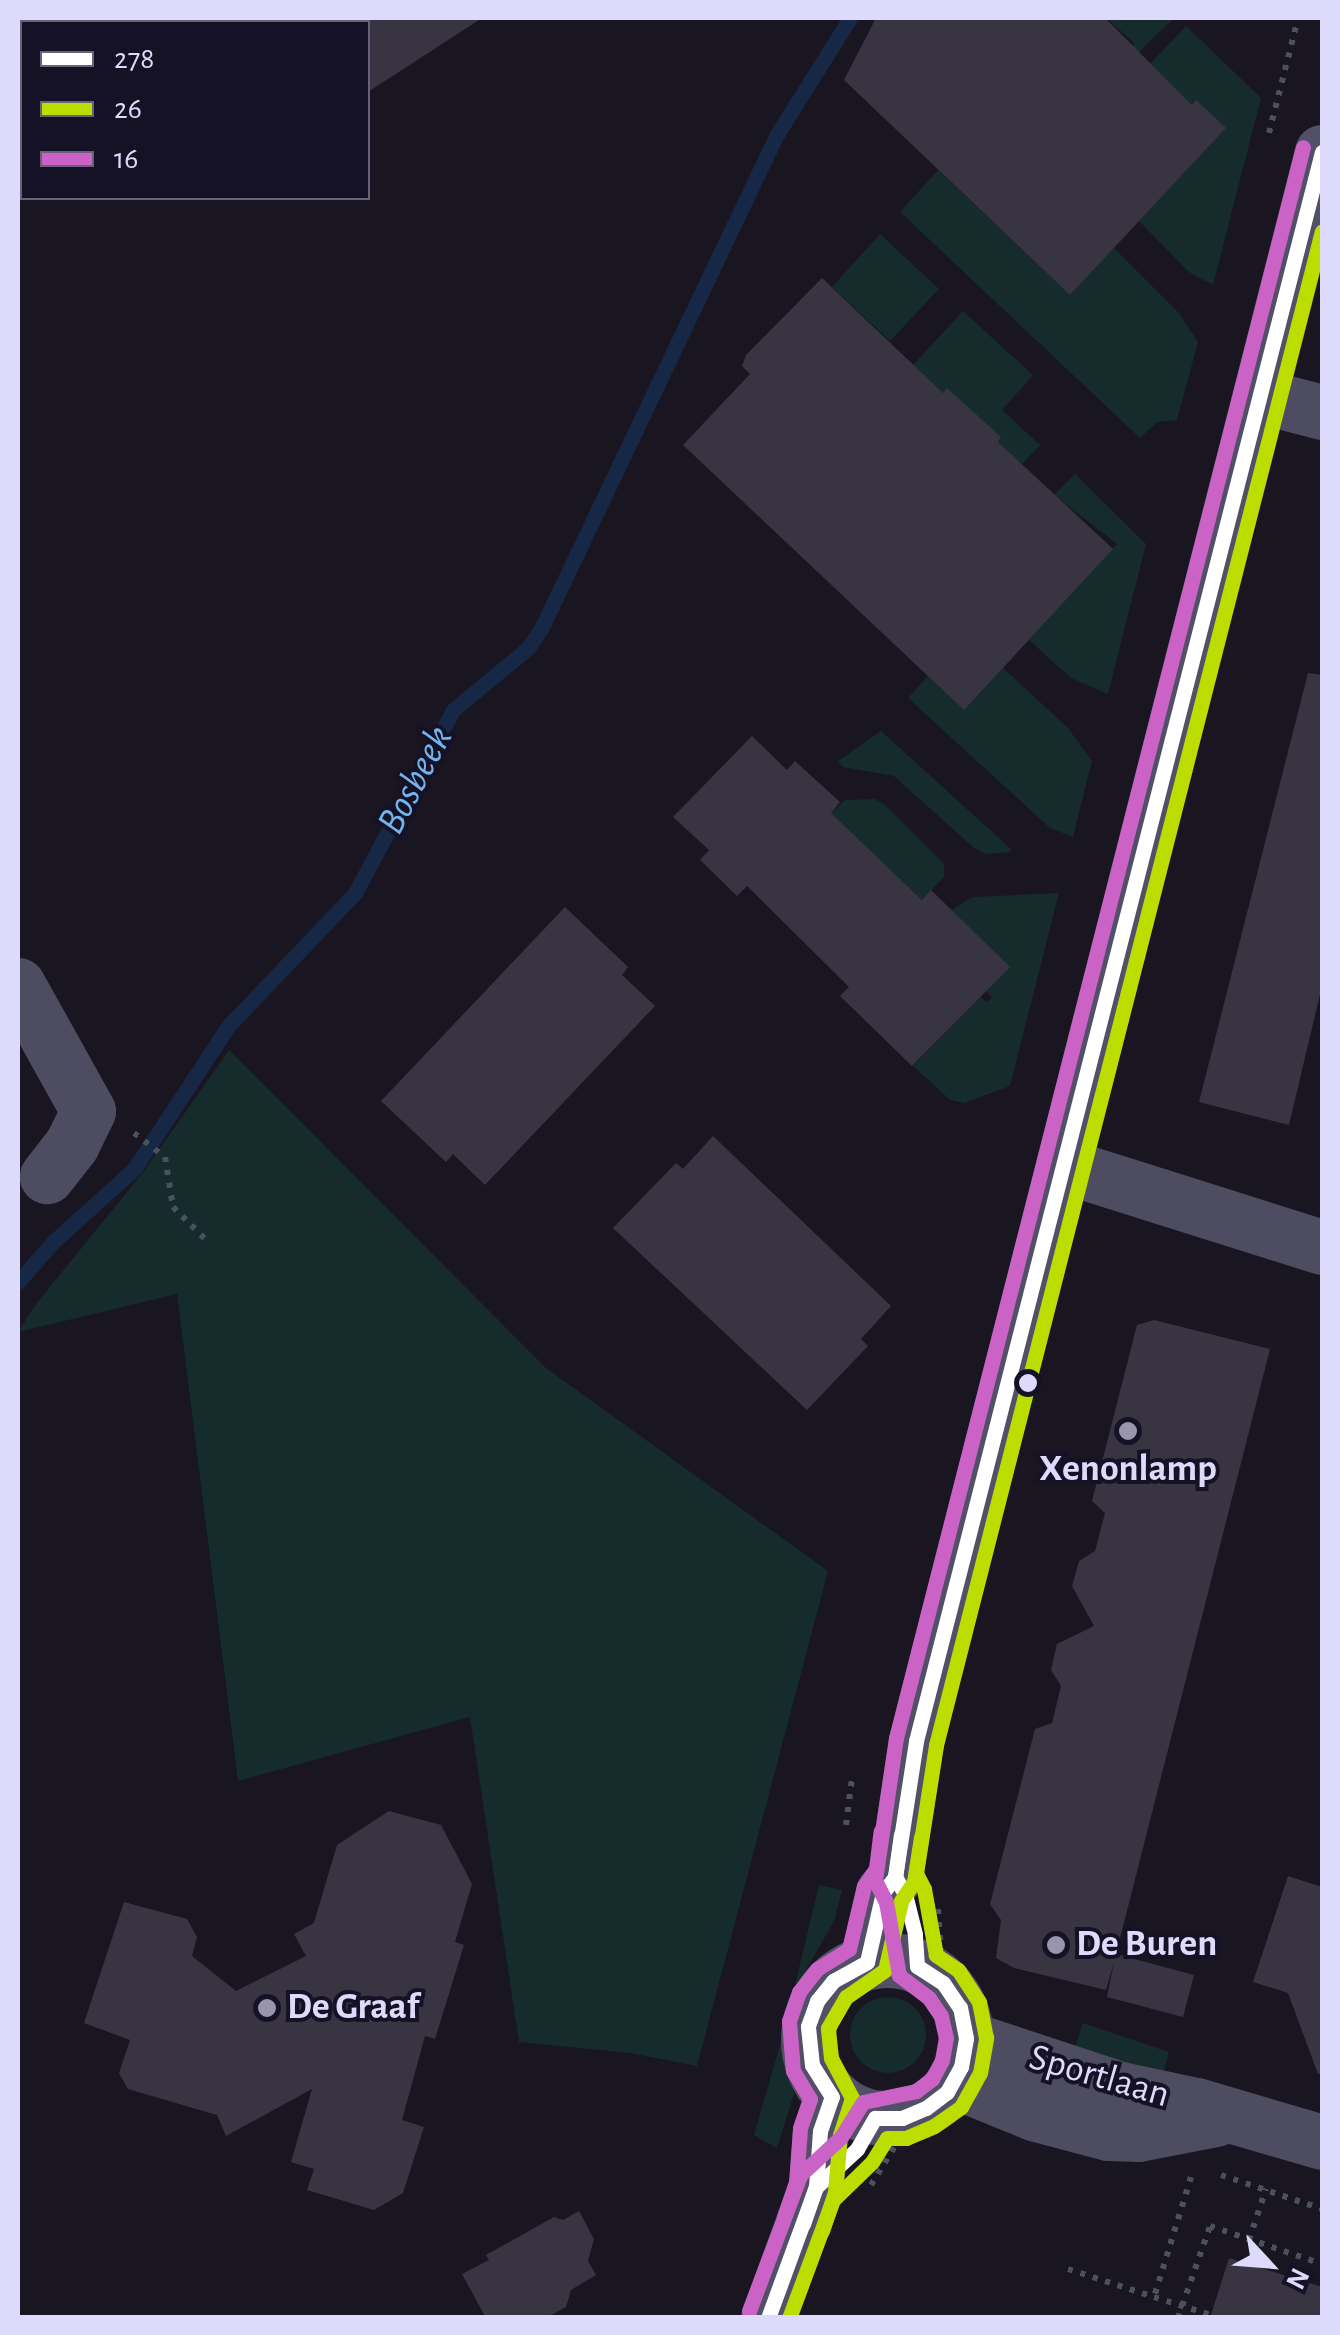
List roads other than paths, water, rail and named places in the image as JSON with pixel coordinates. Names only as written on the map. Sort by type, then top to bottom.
[{"type":"main road","points":[[892,1964],[883,1892],[895,1877],[916,1741],[1322,152]]},
{"type":"main road","points":[[892,1964],[953,1995],[960,2060],[938,2101],[915,2114],[853,2107],[812,2065],[808,2026],[817,2001],[833,1981],[892,1964]]},
{"type":"main road","points":[[768,2318],[816,2186],[834,2175],[853,2107]]},
{"type":"street","points":[[1262,396],[1322,412]]},
{"type":"street","points":[[18,985],[88,1111],[72,1144],[47,1176]]},
{"type":"street","points":[[1065,1166],[1322,1247]]},
{"type":"street","name":"Sportlaan","points":[[960,2060],[1036,2114],[1108,2133],[1138,2134],[1231,2117],[1322,2142]]},
{"type":"waterway","name":"Bosbeek","points":[[18,1282],[52,1243],[134,1169],[229,1025],[355,893],[453,710],[528,648],[541,629],[776,136],[850,18]]},
{"type":"place","name":"Xenonlamp","points":[[1128,1431]]},
{"type":"place","name":"De Buren","points":[[1056,1945]]},
{"type":"place","name":"De Graaf","points":[[267,2008]]}]
